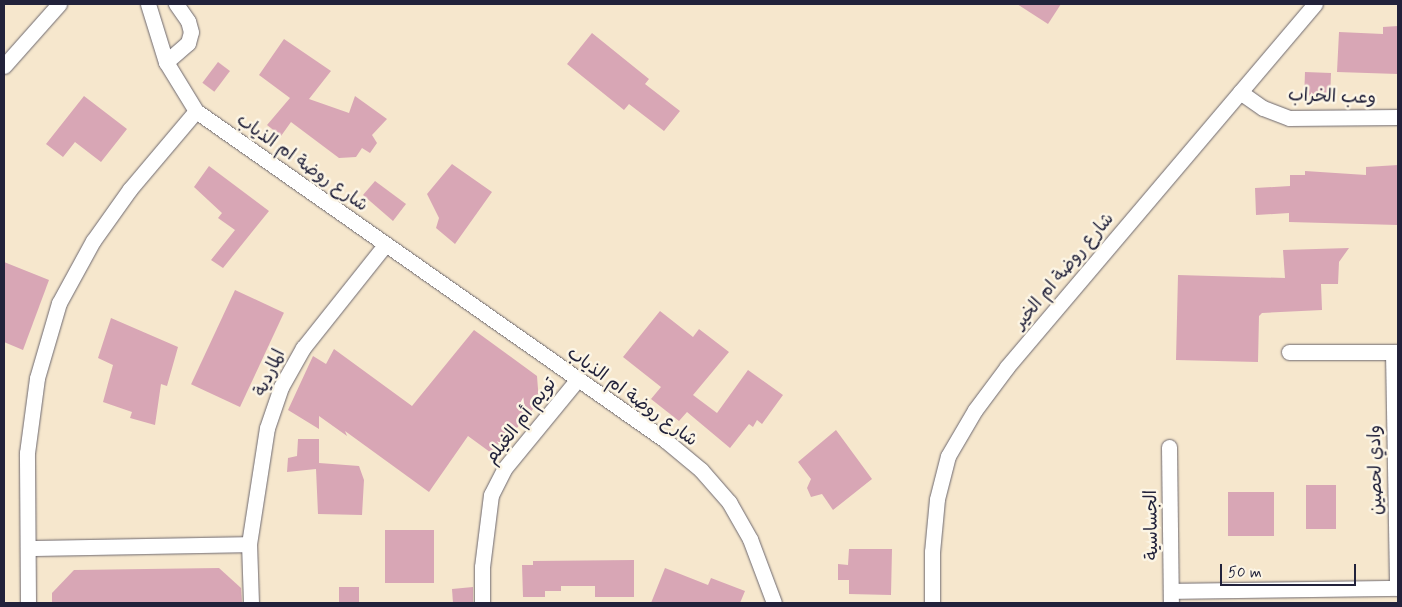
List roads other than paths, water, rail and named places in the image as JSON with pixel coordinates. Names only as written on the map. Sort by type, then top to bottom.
[{"type":"street","points":[[4,66],[59,4]]},
{"type":"street","points":[[28,603],[27,453],[37,378],[59,303],[93,240],[130,189],[196,111],[166,62],[148,4]]},
{"type":"street","points":[[166,62],[188,43],[191,32],[188,21],[176,4]]},
{"type":"street","name":"شارع روضة ام الخير","points":[[932,603],[932,552],[937,499],[948,456],[974,410],[1007,367],[1315,4]]},
{"type":"street","name":"وعب الخراب","points":[[1240,92],[1263,108],[1289,118],[1398,117]]},
{"type":"street","name":"شارع روضة ام الذياب","points":[[196,111],[665,440],[701,470],[729,502],[750,538],[774,603]]},
{"type":"street","name":"الماردية","points":[[251,603],[249,544],[267,428],[281,387],[303,348],[385,245]]},
{"type":"street","name":"وادي لحصين","points":[[1289,352],[1396,352],[1398,588]]},
{"type":"street","name":"تويم أم الغيلم","points":[[482,603],[482,567],[491,495],[504,469],[577,380]]},
{"type":"street","name":"الجساسية","points":[[1169,447],[1171,597]]},
{"type":"street","points":[[28,548],[249,544]]},
{"type":"street","points":[[1171,597],[1398,588]]}]
